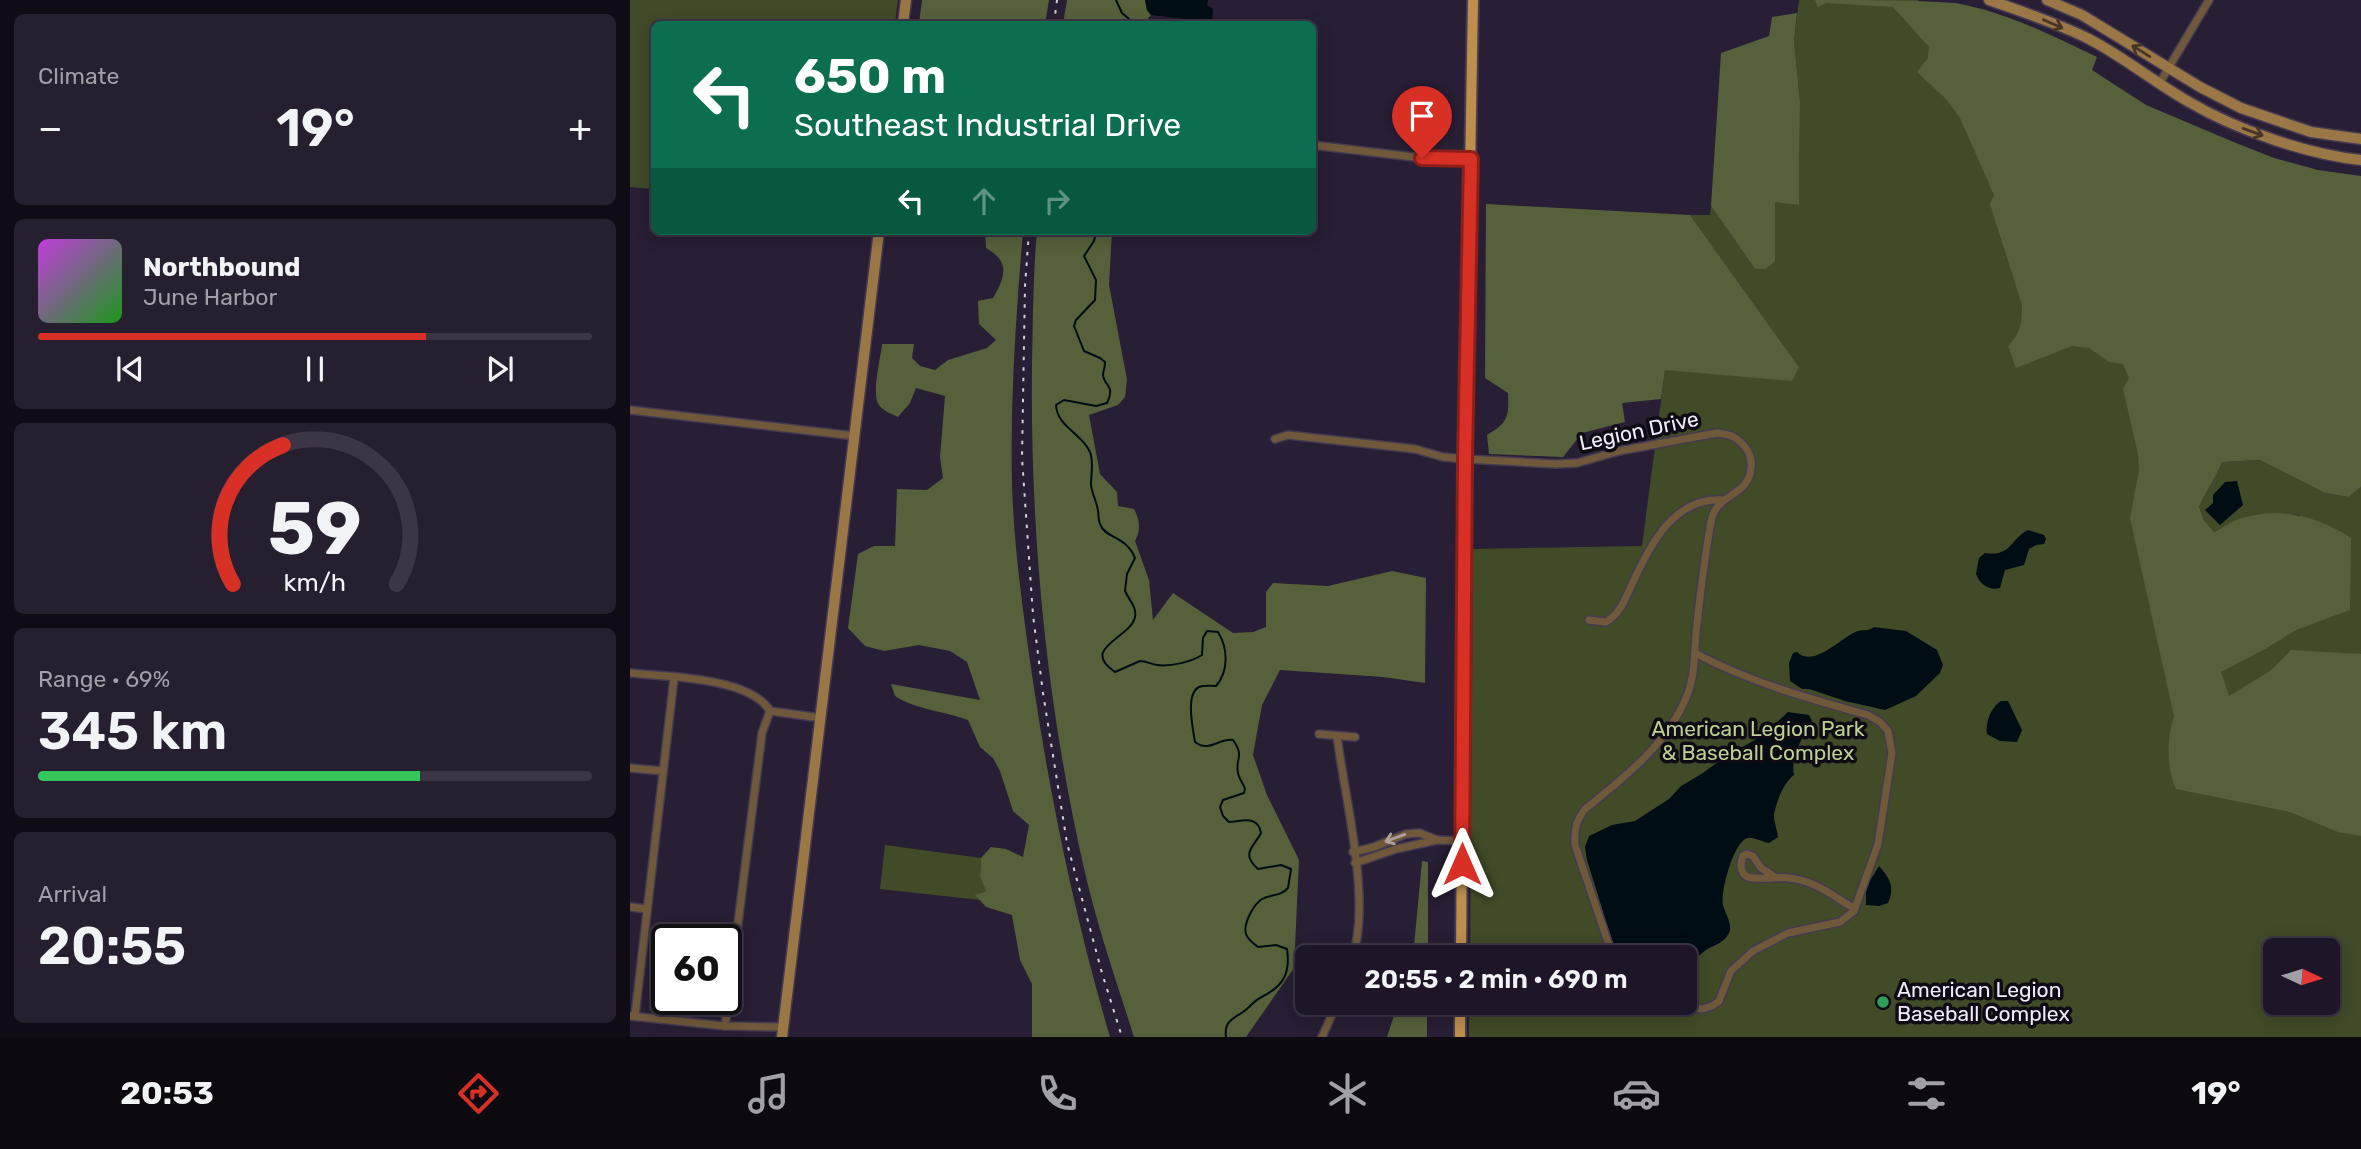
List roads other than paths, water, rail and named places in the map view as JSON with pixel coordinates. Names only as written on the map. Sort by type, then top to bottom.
[{"type":"main road","points":[[903,21],[906,0]]},
{"type":"main road","points":[[1461,945],[1465,459],[1473,0]]},
{"type":"main road","points":[[1989,0],[2034,15],[2091,40],[2190,103],[2227,122],[2275,140],[2361,160]]},
{"type":"main road","points":[[2047,0],[2082,15],[2200,88],[2241,108],[2311,132],[2361,139]]},
{"type":"main road","points":[[783,1032],[879,235]]},
{"type":"main road","points":[[1460,1037],[1461,1015]]},
{"type":"street","points":[[2160,83],[2209,0]]},
{"type":"street","points":[[1316,145],[1422,158],[1471,159]]},
{"type":"street","points":[[630,410],[855,436]]},
{"type":"street","name":"Legion Drive","points":[[1275,439],[1288,435],[1415,449],[1443,457],[1556,464],[1577,463],[1619,451],[1717,433],[1729,434],[1740,440],[1749,453],[1752,465],[1749,479],[1742,490],[1723,500]]},
{"type":"street","points":[[1589,620],[1606,622],[1620,610],[1654,541],[1676,515],[1701,502],[1723,500]]},
{"type":"street","points":[[1609,945],[1575,845],[1574,829],[1585,809],[1632,769],[1666,734],[1689,692],[1710,525],[1714,509],[1723,500]]},
{"type":"street","points":[[1695,653],[1737,673],[1868,715],[1888,731],[1892,752],[1878,845],[1855,908],[1840,922],[1787,933],[1746,956],[1731,971],[1718,1001],[1712,1006],[1697,1008]]},
{"type":"street","points":[[630,673],[735,686],[765,703],[770,711]]},
{"type":"street","points":[[674,678],[632,1016],[783,1032]]},
{"type":"street","points":[[770,711],[821,718]]},
{"type":"street","points":[[725,1026],[762,733],[770,711]]},
{"type":"street","points":[[1319,734],[1355,737]]},
{"type":"street","points":[[1337,736],[1359,888],[1355,945]]},
{"type":"street","points":[[630,768],[663,771]]},
{"type":"street","points":[[1353,852],[1406,834],[1420,833],[1437,840]]},
{"type":"street","points":[[1355,863],[1396,849],[1437,840],[1462,841]]},
{"type":"street","points":[[1775,877],[1761,868],[1753,856],[1743,856],[1741,862],[1744,875],[1750,878],[1790,878],[1816,886],[1855,908]]},
{"type":"street","points":[[630,907],[647,909]]},
{"type":"street","points":[[1322,1037],[1332,1015]]},
{"type":"waterway","points":[[1116,0],[1129,21]]},
{"type":"waterway","points":[[1095,235],[1084,256],[1096,280],[1095,300],[1076,320],[1074,326],[1084,351],[1105,362],[1103,374],[1110,389],[1109,397],[1107,403],[1096,406],[1064,400],[1056,405],[1057,413],[1065,425],[1090,452],[1091,485],[1100,524],[1107,533],[1127,545],[1135,558],[1127,574],[1125,591],[1134,607],[1135,617],[1132,624],[1104,650],[1102,656],[1105,664],[1115,672],[1140,661],[1157,665],[1180,663],[1202,655],[1203,638],[1207,631],[1218,632],[1225,652],[1225,667],[1216,686],[1199,687],[1192,697],[1195,742],[1209,746],[1233,740],[1239,754],[1238,773],[1245,789],[1244,793],[1223,800],[1220,807],[1223,816],[1229,822],[1249,820],[1259,827],[1261,833],[1249,854],[1258,869],[1281,865],[1291,869],[1288,888],[1282,893],[1262,899],[1250,915],[1245,930],[1248,938],[1258,947],[1276,945],[1287,949],[1286,973],[1279,985],[1230,1022],[1226,1028],[1226,1037]]},
{"type":"railway","points":[[1054,21],[1057,0]]},
{"type":"railway","points":[[1029,235],[1025,286],[1022,458],[1033,615],[1067,843],[1122,1037]]},
{"type":"place","name":"American Legion Baseball Complex","points":[[1883,1002]]},
{"type":"park label","name":"American Legion Park & Baseball Complex","points":[[1758,741]]}]
